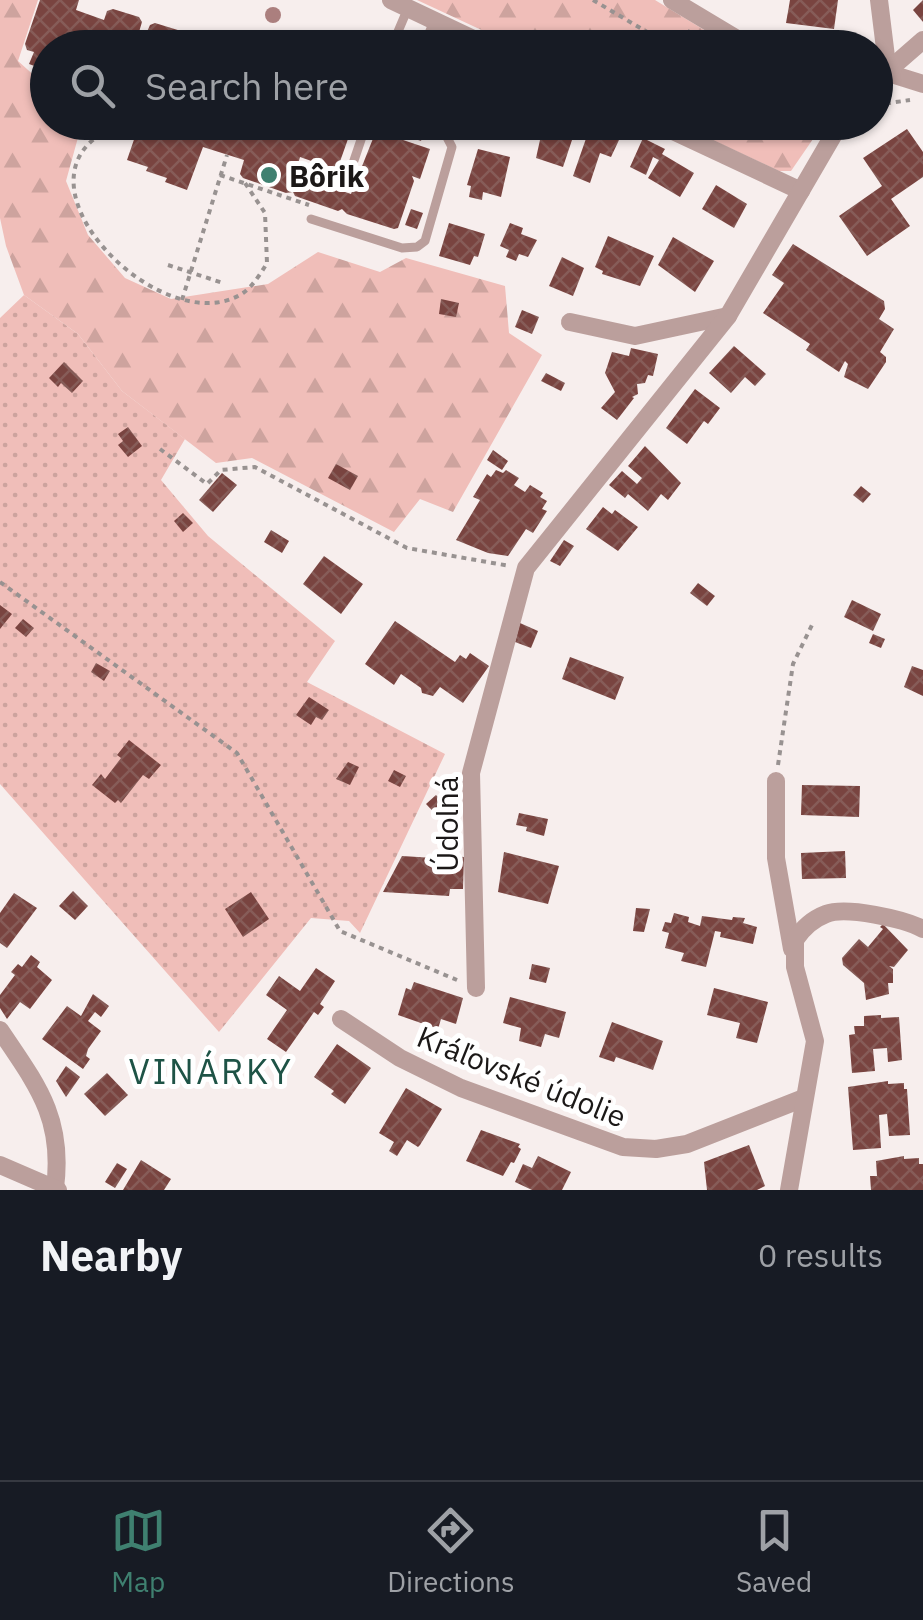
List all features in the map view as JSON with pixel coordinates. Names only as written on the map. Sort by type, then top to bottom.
[{"type":"street","points":[[672,0],[697,9],[727,30]]},
{"type":"street","points":[[879,0],[880,30]]},
{"type":"street","points":[[399,4],[455,30]]},
{"type":"street","points":[[893,67],[923,40]]},
{"type":"street","points":[[893,79],[923,84]]},
{"type":"street","points":[[692,140],[801,191]]},
{"type":"street","name":"Údolná","points":[[476,988],[470,774],[526,568],[728,316],[831,140]]},
{"type":"street","points":[[570,322],[635,336],[728,316]]},
{"type":"street","points":[[776,781],[776,858],[815,1041],[789,1190]]},
{"type":"street","points":[[793,952],[800,932],[828,913],[870,915],[923,929]]},
{"type":"street","name":"Kráľovské údolie","points":[[341,1019],[400,1058],[460,1088],[624,1147],[656,1149],[688,1144],[804,1098]]},
{"type":"street","points":[[0,1030],[43,1094],[51,1116],[58,1162],[56,1189],[0,1165]]},
{"type":"lane","points":[[395,30],[399,4]]},
{"type":"lane","points":[[430,30],[434,20]]},
{"type":"lane","points":[[306,170],[346,184],[361,140]]},
{"type":"lane","points":[[311,219],[402,248],[417,247],[425,241],[452,147],[448,140]]},
{"type":"path","points":[[593,0],[644,30]]},
{"type":"path","points":[[893,103],[923,102]]},
{"type":"path","points":[[93,140],[81,154],[75,176],[78,206],[90,231],[108,254],[146,286],[182,300],[216,301],[242,294],[267,262],[265,213],[245,183]]},
{"type":"path","points":[[182,300],[227,154]]},
{"type":"path","points":[[220,175],[309,205]]},
{"type":"path","points":[[168,264],[223,283]]},
{"type":"path","points":[[160,449],[207,484],[221,470],[255,466],[407,548],[526,568]]},
{"type":"path","points":[[0,582],[237,752],[340,931],[476,988]]},
{"type":"path","points":[[776,781],[793,664],[812,626]]},
{"type":"green space","points":[[0,0],[38,0],[18,61],[30,72],[30,140],[77,140],[66,181],[88,235],[125,278],[171,299],[268,284],[318,252],[380,272],[406,258],[505,286],[509,333],[542,355],[453,512],[420,499],[394,532],[252,458],[216,463],[122,391],[78,334],[24,295],[0,218]]},
{"type":"green space","points":[[417,0],[655,0],[704,30],[481,30]]},
{"type":"green space","points":[[712,140],[812,140],[791,171],[779,171]]},
{"type":"green space","points":[[24,295],[78,334],[122,391],[185,439],[161,480],[208,536],[335,641],[307,682],[445,754],[360,933],[349,921],[311,918],[219,1032],[0,784],[0,318]]},
{"type":"building","points":[[40,0],[79,0],[76,10],[104,20],[107,11],[113,9],[139,17],[142,22],[140,30],[30,30],[30,51],[25,44]]},
{"type":"building","points":[[790,0],[838,0],[834,29],[786,23]]},
{"type":"building","points":[[923,0],[923,22],[913,10]]},
{"type":"building","points":[[155,23],[178,30],[148,30]]},
{"type":"building","points":[[907,129],[923,152],[923,177],[891,199],[910,226],[867,256],[839,216],[882,186],[863,158]]},
{"type":"building","name":"Bôrik","points":[[134,140],[348,140],[337,170],[300,157],[295,175],[351,194],[372,140],[403,140],[430,149],[420,179],[412,176],[414,181],[398,228],[394,229],[243,178],[240,174],[244,160],[203,147],[187,190],[146,171],[148,167],[127,160]]},
{"type":"building","points":[[540,140],[572,140],[563,167],[536,158]]},
{"type":"building","points":[[585,140],[619,140],[611,157],[600,153],[590,183],[573,176]]},
{"type":"building","points":[[642,140],[647,140],[694,173],[680,197],[648,178],[659,160],[653,157],[646,175],[630,167]]},
{"type":"building","points":[[478,149],[510,157],[501,197],[483,192],[482,200],[469,197],[471,186],[467,185]]},
{"type":"building","points":[[716,185],[747,204],[734,228],[702,209]]},
{"type":"building","points":[[411,209],[423,213],[417,229],[405,225]]},
{"type":"building","points":[[449,223],[485,234],[478,257],[474,256],[470,265],[439,256]]},
{"type":"building","points":[[510,223],[523,228],[521,234],[537,240],[528,257],[519,254],[516,261],[506,257],[509,250],[500,246]]},
{"type":"building","points":[[608,236],[654,256],[640,286],[602,274],[595,267]]},
{"type":"building","points":[[673,237],[714,261],[695,292],[658,265]]},
{"type":"building","points":[[793,244],[884,301],[885,309],[879,319],[894,329],[880,352],[886,362],[868,389],[844,377],[848,364],[845,361],[839,372],[806,350],[810,344],[763,313],[784,283],[772,275]]},
{"type":"building","points":[[562,257],[584,268],[573,296],[549,286]]},
{"type":"building","points":[[441,299],[459,303],[456,317],[439,314]]},
{"type":"building","points":[[522,310],[539,317],[532,334],[515,327]]},
{"type":"building","points":[[734,346],[766,374],[755,386],[745,377],[731,393],[709,373]]},
{"type":"building","points":[[631,348],[658,354],[653,376],[648,375],[645,383],[637,384],[638,394],[617,420],[601,408],[615,392],[605,373],[612,352],[629,356]]},
{"type":"building","points":[[64,362],[83,381],[72,393],[49,378]]},
{"type":"building","points":[[546,373],[565,383],[561,391],[541,381]]},
{"type":"building","points":[[695,389],[720,408],[708,424],[704,421],[687,444],[666,428]]},
{"type":"building","points":[[128,427],[142,446],[128,457],[118,445],[123,441],[118,434]]},
{"type":"building","points":[[645,446],[681,483],[668,500],[661,494],[648,511],[628,494],[625,498],[609,485],[622,471],[637,484],[642,478],[628,466]]},
{"type":"building","points":[[493,450],[508,461],[502,470],[487,460]]},
{"type":"building","points":[[336,464],[358,476],[350,490],[328,478]]},
{"type":"building","points":[[496,470],[506,470],[519,478],[514,485],[525,492],[530,485],[543,493],[540,497],[547,501],[542,509],[547,511],[533,533],[526,529],[508,556],[488,553],[456,540],[480,500],[473,497],[487,474],[491,477]]},
{"type":"building","points":[[222,473],[237,485],[213,512],[199,500]]},
{"type":"building","points":[[861,486],[871,494],[863,503],[853,495]]},
{"type":"building","points":[[603,507],[612,514],[615,510],[638,527],[618,551],[586,529]]},
{"type":"building","points":[[183,513],[193,523],[183,532],[174,521]]},
{"type":"building","points":[[271,530],[289,541],[282,553],[264,542]]},
{"type":"building","points":[[564,540],[574,546],[560,566],[550,561]]},
{"type":"building","points":[[324,556],[363,584],[341,614],[303,584]]},
{"type":"building","points":[[698,583],[715,596],[707,606],[690,593]]},
{"type":"building","points":[[852,600],[881,614],[873,631],[844,617]]},
{"type":"building","points":[[0,605],[12,614],[0,629]]},
{"type":"building","points":[[23,619],[34,628],[26,637],[15,628]]},
{"type":"building","points":[[395,621],[455,662],[460,655],[466,659],[470,653],[489,666],[463,703],[440,687],[433,696],[422,693],[421,688],[401,674],[394,685],[365,664]]},
{"type":"building","points":[[520,623],[538,631],[531,648],[515,642]]},
{"type":"building","points":[[873,634],[885,639],[881,648],[869,643]]},
{"type":"building","points":[[570,657],[624,677],[615,700],[562,679]]},
{"type":"building","points":[[96,663],[110,671],[104,681],[91,672]]},
{"type":"building","points":[[912,666],[923,670],[923,696],[904,687]]},
{"type":"building","points":[[309,697],[329,710],[322,720],[316,717],[311,725],[296,715]]},
{"type":"building","points":[[129,740],[161,765],[149,779],[143,775],[121,803],[115,803],[92,785],[101,774],[105,779]]},
{"type":"building","points":[[348,762],[359,767],[350,785],[336,779]]},
{"type":"building","points":[[394,770],[406,776],[400,787],[388,781]]},
{"type":"building","points":[[802,785],[860,786],[859,817],[801,815]]},
{"type":"building","points":[[436,795],[453,813],[443,822],[426,804]]},
{"type":"building","points":[[519,813],[548,819],[544,836],[516,825]]},
{"type":"building","points":[[845,851],[846,878],[802,879],[801,853]]},
{"type":"building","points":[[504,852],[559,866],[548,904],[498,892]]},
{"type":"building","points":[[434,854],[464,857],[463,889],[450,889],[449,896],[383,892],[402,856],[434,858]]},
{"type":"building","points":[[73,891],[88,906],[75,920],[59,906]]},
{"type":"building","points":[[251,892],[269,919],[243,937],[225,909]]},
{"type":"building","points":[[14,893],[37,908],[7,948],[0,943],[0,913]]},
{"type":"building","points":[[636,908],[650,909],[644,932],[633,931]]},
{"type":"building","points":[[674,913],[689,917],[688,922],[700,926],[702,916],[745,918],[743,923],[757,927],[753,944],[720,937],[721,932],[715,931],[706,967],[681,961],[684,953],[665,948],[669,933],[662,931],[665,922],[671,923]]},
{"type":"building","points":[[883,924],[908,950],[894,967],[889,966],[893,969],[893,983],[888,983],[889,994],[866,1000],[864,983],[843,965],[842,958],[859,939],[868,947]]},
{"type":"building","points":[[31,955],[40,962],[37,967],[52,980],[30,1009],[20,1002],[7,1019],[0,1008],[0,995],[15,975],[11,972],[18,964],[22,967]]},
{"type":"building","points":[[532,964],[550,968],[546,983],[529,979]]},
{"type":"building","points":[[316,968],[335,981],[320,1004],[324,1007],[318,1015],[314,1012],[286,1052],[267,1039],[287,1010],[266,995],[279,976],[300,991]]},
{"type":"building","points":[[414,982],[463,998],[456,1024],[441,1019],[438,1029],[398,1015],[406,988],[411,990]]},
{"type":"building","points":[[714,988],[768,1002],[757,1043],[736,1038],[740,1023],[707,1015]]},
{"type":"building","points":[[93,994],[109,1006],[101,1017],[95,1012],[88,1021],[101,1031],[88,1049],[86,1056],[90,1059],[83,1069],[42,1039],[67,1006],[81,1016]]},
{"type":"building","points":[[510,997],[566,1012],[559,1038],[545,1034],[541,1047],[519,1041],[521,1028],[503,1023]]},
{"type":"building","points":[[864,1016],[899,1017],[902,1060],[888,1062],[887,1048],[873,1049],[875,1071],[852,1073],[849,1035],[855,1034],[854,1026],[864,1026]]},
{"type":"building","points":[[612,1022],[663,1041],[653,1070],[616,1057],[614,1062],[599,1057]]},
{"type":"building","points":[[337,1044],[371,1068],[345,1104],[314,1077]]},
{"type":"building","points":[[66,1066],[80,1077],[66,1097],[56,1081]]},
{"type":"building","points":[[107,1073],[128,1095],[105,1116],[84,1094]]},
{"type":"building","points":[[888,1081],[904,1083],[907,1089],[910,1135],[889,1136],[887,1114],[879,1115],[881,1148],[853,1150],[848,1087]]},
{"type":"building","points":[[406,1088],[442,1109],[420,1145],[407,1140],[397,1156],[389,1151],[394,1142],[379,1133]]},
{"type":"building","points":[[481,1130],[520,1144],[514,1163],[503,1176],[466,1161]]},
{"type":"building","points":[[749,1145],[765,1186],[757,1190],[707,1190],[704,1162]]},
{"type":"building","points":[[538,1156],[571,1172],[562,1190],[532,1190],[515,1182],[523,1164],[532,1168]]},
{"type":"building","points":[[904,1156],[919,1158],[919,1164],[923,1164],[923,1190],[871,1190],[870,1176],[877,1176],[876,1161]]},
{"type":"building","points":[[141,1160],[171,1179],[164,1190],[123,1190]]},
{"type":"building","points":[[117,1163],[127,1169],[115,1188],[105,1182]]},
{"type":"place","name":"Bôrik","points":[[269,175]]},
{"type":"district","name":"VINÁRKY","points":[[211,1071]]}]
